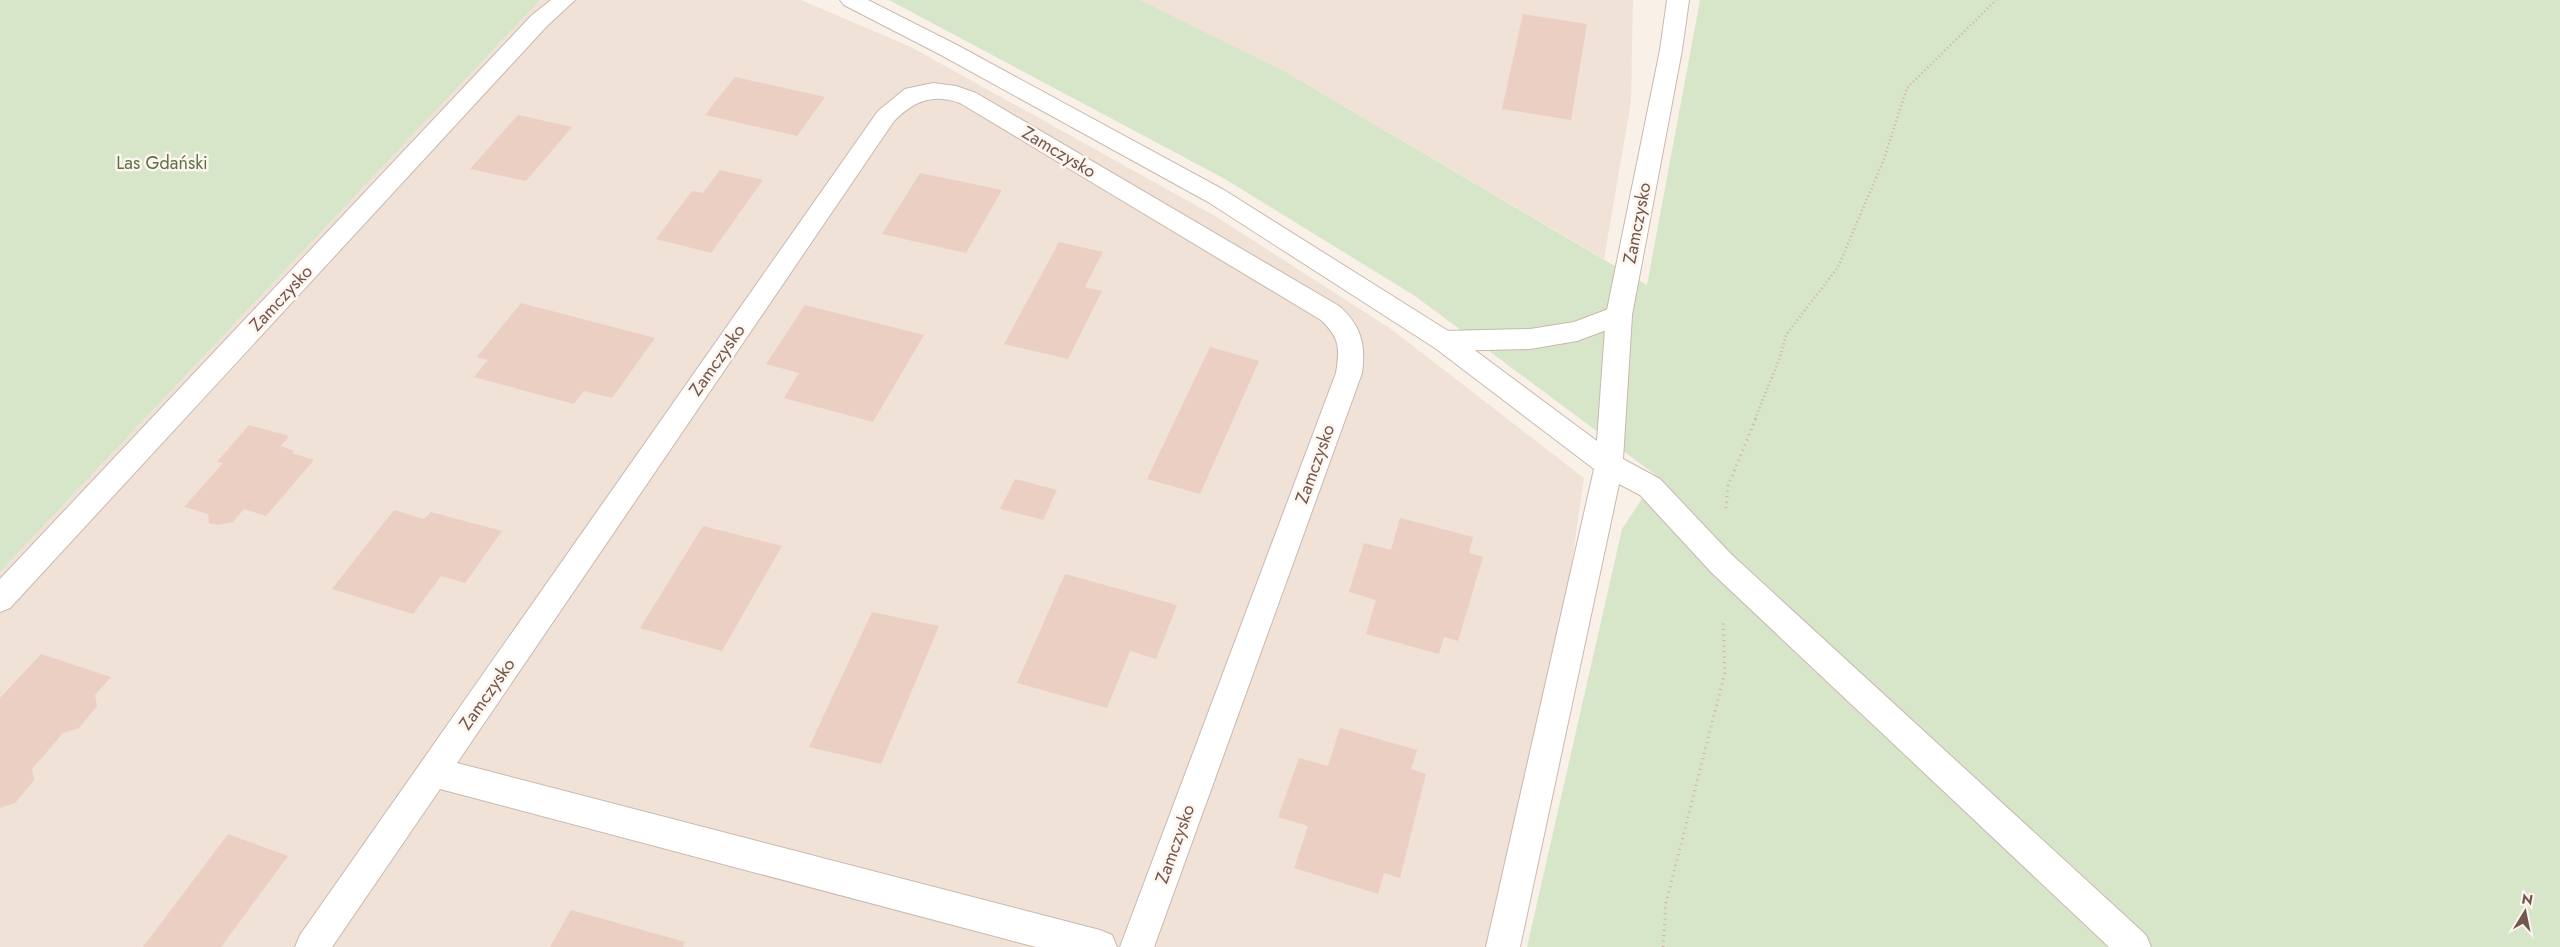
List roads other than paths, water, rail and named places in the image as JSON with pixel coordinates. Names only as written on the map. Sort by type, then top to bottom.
[{"type":"street","name":"Zamczysko","points":[[0,599],[539,21],[564,0]]},
{"type":"street","points":[[851,0],[958,55],[1216,196],[1444,341],[1609,465],[1650,487],[1720,563],[2134,947]]},
{"type":"street","name":"Zamczysko","points":[[1503,947],[1609,465],[1619,314],[1671,50],[1678,0]]},
{"type":"street","name":"Zamczysko","points":[[312,947],[886,116],[898,102],[914,94],[930,90],[958,94],[1330,313],[1340,322],[1349,335],[1352,345],[1349,373],[1137,947]]},
{"type":"street","points":[[1444,341],[1530,339],[1577,332],[1619,314]]},
{"type":"street","points":[[433,772],[1100,947]]},
{"type":"park label","name":"Las Gdański","points":[[162,163]]}]
